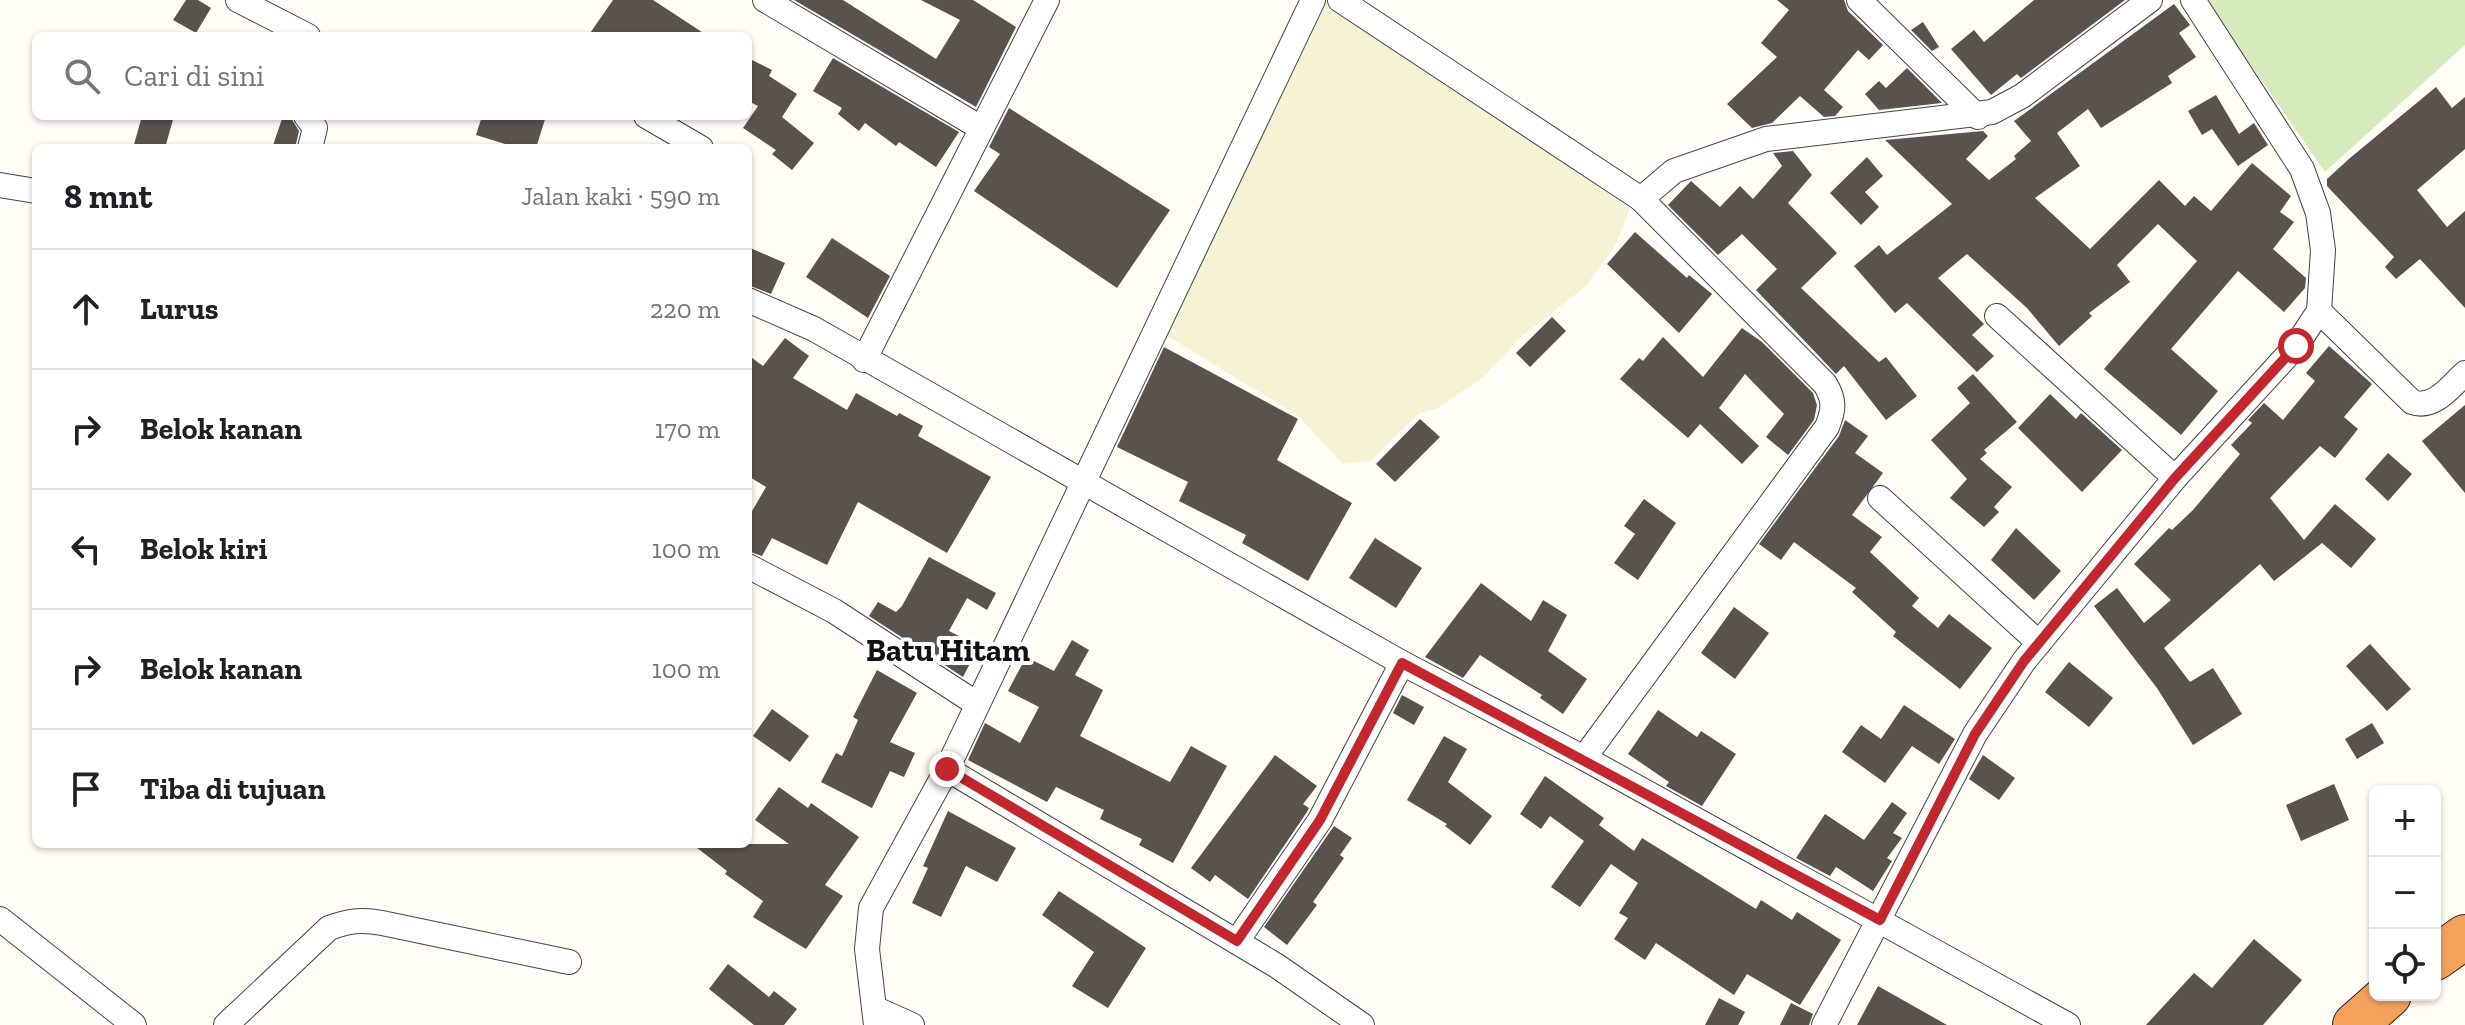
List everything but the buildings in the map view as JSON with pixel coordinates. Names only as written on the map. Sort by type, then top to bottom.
[{"type":"highway","points":[[2441,954],[2465,937]]},
{"type":"highway","points":[[2355,1025],[2382,1001]]},
{"type":"street","points":[[238,0],[300,32]]},
{"type":"street","points":[[765,0],[981,128]]},
{"type":"street","points":[[864,360],[1047,0]]},
{"type":"street","points":[[912,1025],[875,1016],[867,949],[871,908],[947,769],[1313,0]]},
{"type":"street","points":[[1340,0],[1641,199],[1825,384],[1833,397],[1833,413],[1827,427],[1584,758]]},
{"type":"street","points":[[1859,0],[1978,117]]},
{"type":"street","points":[[1641,199],[1674,171],[1766,139],[1978,117],[2005,107],[2150,0]]},
{"type":"street","points":[[1824,1025],[1975,734],[2039,643],[2175,478],[2296,346],[2319,311],[2323,250],[2318,213],[2302,169],[2193,0]]},
{"type":"street","points":[[309,120],[315,128],[311,144]]},
{"type":"street","points":[[653,120],[694,144]]},
{"type":"street","points":[[0,185],[32,190]]},
{"type":"street","points":[[752,302],[814,329],[1402,663],[1584,758],[2068,1025]]},
{"type":"street","points":[[2319,311],[2412,402],[2425,405],[2433,401],[2465,373]]},
{"type":"street","points":[[1997,316],[2175,478]]},
{"type":"street","points":[[1880,498],[2039,643]]},
{"type":"street","points":[[752,568],[834,611],[977,704]]},
{"type":"street","points":[[1237,941],[1320,820],[1402,663]]},
{"type":"street","points":[[947,769],[1237,941],[1362,1025]]},
{"type":"street","points":[[226,1025],[329,928],[361,919],[569,962]]},
{"type":"street","points":[[5,933],[134,1025]]},
{"type":"shaded area","points":[[1319,0],[1332,0],[1630,209],[1614,248],[1585,287],[1522,336],[1482,378],[1436,409],[1419,413],[1371,461],[1343,464],[1297,415],[1167,336]]},
{"type":"green space","points":[[2206,0],[2465,0],[2465,45],[2325,172]]},
{"type":"district","name":"Batu Hitam","points":[[948,650]]},
{"type":"route","points":[[947,769],[1237,941],[1320,820],[1402,663],[1584,758],[1880,920],[1975,734],[2024,661],[2175,478],[2296,346]]}]
